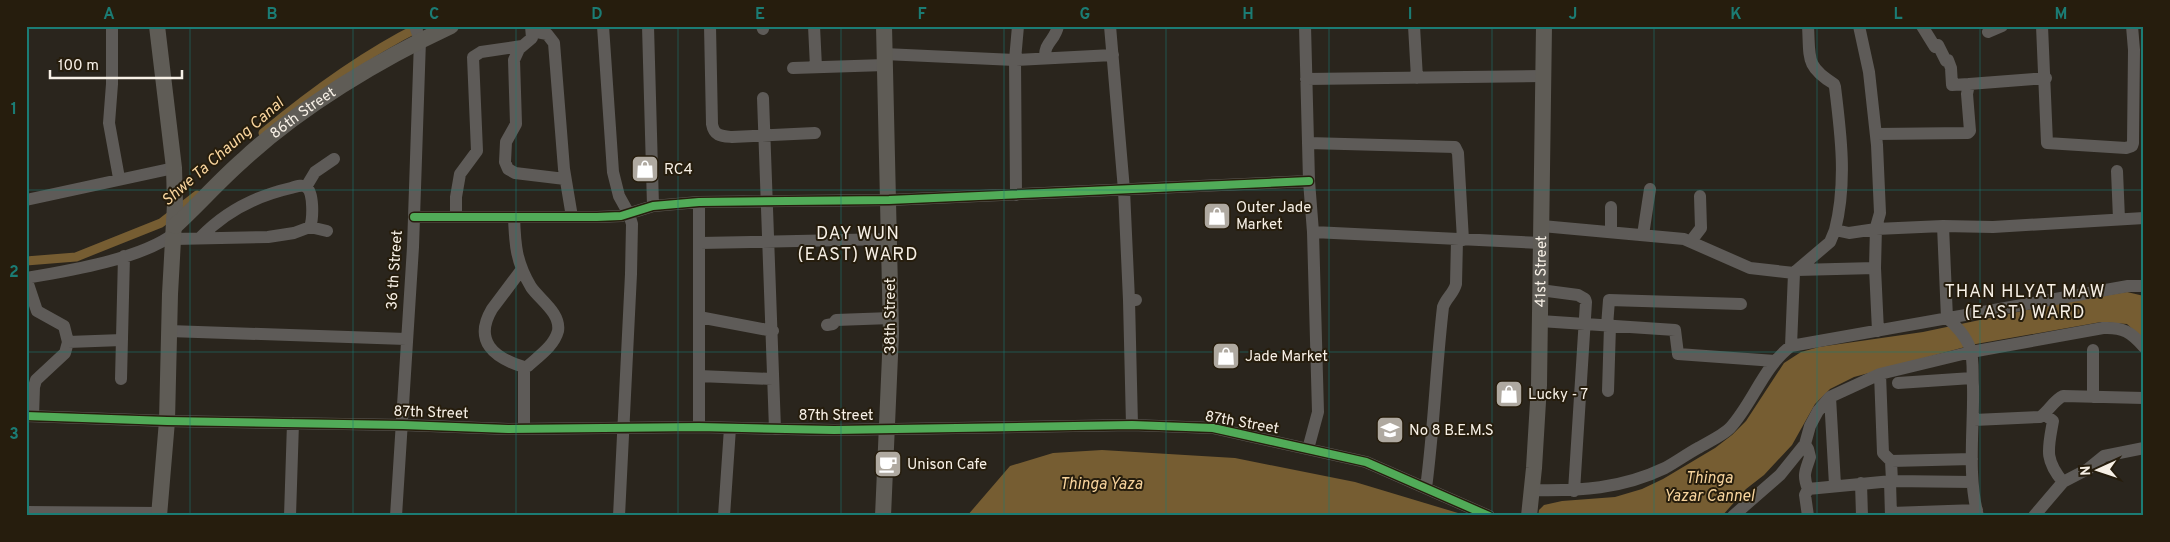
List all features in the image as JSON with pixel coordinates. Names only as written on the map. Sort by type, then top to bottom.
[{"type":"main road","points":[[157,26],[174,168],[175,223],[169,330],[167,421],[159,514]]},
{"type":"main road","name":"86th Street","points":[[175,223],[242,160],[285,125],[320,100],[417,34],[451,26]]},
{"type":"main road","name":"38th Street","points":[[883,516],[886,429],[890,381],[891,318],[884,26]]},
{"type":"main road","name":"41st Street","points":[[1529,516],[1539,385],[1544,26]]},
{"type":"street","points":[[112,26],[112,84],[109,123],[119,178]]},
{"type":"street","points":[[603,26],[613,172],[619,196],[632,224],[622,428],[620,516]]},
{"type":"street","points":[[648,26],[653,206]]},
{"type":"street","points":[[710,26],[713,130],[721,136],[815,133]]},
{"type":"street","points":[[814,26],[816,67]]},
{"type":"street","points":[[1016,195],[1015,60],[1018,26]]},
{"type":"street","points":[[1045,58],[1045,47],[1054,37],[1058,26]]},
{"type":"street","points":[[1110,26],[1133,300],[1132,425]]},
{"type":"street","points":[[1305,26],[1318,412],[1308,449]]},
{"type":"street","points":[[1414,26],[1416,78]]},
{"type":"street","points":[[1791,346],[1795,272],[1830,242],[1840,209],[1842,181],[1842,146],[1835,87],[1834,84],[1816,72],[1811,64],[1808,26]]},
{"type":"street","points":[[1859,26],[1868,72],[1876,134],[1880,213],[1876,229],[1875,268],[1878,331]]},
{"type":"street","points":[[1922,26],[1935,47],[1938,45],[1946,61],[1948,60],[1951,68],[1952,85],[2046,78]]},
{"type":"street","points":[[1988,32],[2002,26]]},
{"type":"street","points":[[2042,26],[2046,78],[2047,143],[2129,148],[2133,143],[2134,50],[2132,26]]},
{"type":"street","points":[[565,179],[514,173],[506,166],[506,142],[516,126],[514,60],[522,46],[532,38],[532,29],[547,34],[554,43],[565,179],[572,217]]},
{"type":"street","name":"36 th Street","points":[[396,516],[414,217],[417,34]]},
{"type":"street","points":[[456,217],[456,197],[460,174],[477,151],[473,57],[481,52],[522,46]]},
{"type":"street","points":[[793,68],[884,60],[1015,60],[1113,55]]},
{"type":"street","points":[[1306,79],[1544,76]]},
{"type":"street","points":[[1876,134],[1968,133],[1970,131],[1967,94],[1969,84]]},
{"type":"street","points":[[763,98],[773,331],[775,429]]},
{"type":"street","points":[[1308,143],[1455,147],[1458,153],[1460,240],[1456,284],[1443,307],[1436,369],[1432,444],[1426,488]]},
{"type":"street","points":[[306,187],[315,172],[334,159]]},
{"type":"street","points":[[26,200],[119,178],[174,168]]},
{"type":"street","points":[[2117,172],[2119,219]]},
{"type":"street","points":[[414,217],[572,217],[629,214],[653,206],[699,202],[889,200],[1309,181]]},
{"type":"street","points":[[202,237],[217,221],[254,200],[274,192],[302,185],[310,191],[312,206],[310,227]]},
{"type":"street","points":[[1643,235],[1650,189]]},
{"type":"street","points":[[1691,241],[1701,228],[1700,196]]},
{"type":"street","points":[[698,427],[699,202]]},
{"type":"street","points":[[1611,208],[1611,232]]},
{"type":"street","points":[[514,217],[516,251],[522,269],[535,293],[551,310],[558,325],[554,341],[524,367],[524,429]]},
{"type":"street","points":[[1834,230],[1849,233],[1876,229],[1943,226],[1993,227],[2144,218]]},
{"type":"street","points":[[30,416],[36,380],[65,353],[68,342],[64,326],[38,311],[26,278],[67,271],[124,256],[156,244],[175,223],[202,237],[268,237],[294,233],[310,227],[328,231]]},
{"type":"street","points":[[1542,226],[1691,241],[1750,268],[1795,272],[1875,268]]},
{"type":"street","points":[[1880,374],[1883,453],[1891,461],[1891,514],[1978,513],[1972,482],[1974,420],[1970,350],[1951,321],[1943,226]]},
{"type":"street","points":[[1313,232],[1542,243]]},
{"type":"street","points":[[700,243],[890,239]]},
{"type":"street","points":[[121,379],[124,256]]},
{"type":"street","points":[[522,269],[488,315],[485,331],[490,350],[504,360],[524,367]]},
{"type":"street","points":[[1532,490],[1574,491],[1597,489],[1631,481],[1666,468],[1728,429],[1744,411],[1775,361],[1791,346],[1951,321],[2128,286],[2144,286]]},
{"type":"street","points":[[1540,290],[1583,297],[1586,302],[1574,491]]},
{"type":"street","points":[[1608,390],[1609,300],[1741,304]]},
{"type":"street","points":[[698,316],[773,331]]},
{"type":"street","points":[[828,325],[836,320],[891,318]]},
{"type":"street","points":[[1540,321],[1675,330],[1677,353],[1682,355],[1775,361]]},
{"type":"street","points":[[1733,516],[1780,475],[1804,444],[1810,426],[1818,411],[1830,397],[1880,374],[1970,350],[2115,327],[2132,334],[2144,347]]},
{"type":"street","points":[[169,330],[406,339]]},
{"type":"street","points":[[68,342],[122,340]]},
{"type":"street","points":[[2093,350],[2093,396]]},
{"type":"street","points":[[698,376],[773,379]]},
{"type":"street","points":[[1898,383],[1972,378]]},
{"type":"street","points":[[1974,420],[2030,419],[2044,414],[2058,398],[2063,396],[2144,398]]},
{"type":"street","points":[[1830,397],[1835,485]]},
{"type":"street","points":[[2044,414],[2053,421],[2049,442],[2050,465],[2063,482]]},
{"type":"street","name":"87th Street","points":[[30,416],[167,421],[403,424],[524,429],[698,427],[886,429],[1132,425],[1213,428],[1366,462],[1489,516]]},
{"type":"street","points":[[290,516],[293,423]]},
{"type":"street","points":[[724,516],[730,428]]},
{"type":"street","points":[[1804,444],[1808,449],[1810,457],[1805,467],[1808,489],[1805,495],[1808,516]]},
{"type":"street","points":[[2034,516],[2063,482],[2088,469],[2104,456],[2144,448]]},
{"type":"street","points":[[1891,461],[1972,459]]},
{"type":"street","points":[[1808,489],[1891,481],[1972,482]]},
{"type":"street","points":[[1861,483],[1862,516]]},
{"type":"street","points":[[26,512],[46,514],[159,514]]},
{"type":"water","name":"Thinga Yazar Cannel","points":[[2127,292],[2144,296],[2144,340],[2127,324],[2101,322],[1976,344],[1854,377],[1830,389],[1815,404],[1792,445],[1764,475],[1746,489],[1722,516],[1538,516],[1539,510],[1544,505],[1562,501],[1615,497],[1642,489],[1663,479],[1715,448],[1746,421],[1784,363],[1801,352],[1819,347],[1923,332],[2060,303]]},
{"type":"water","name":"Thinga Yaza","points":[[1102,450],[1235,458],[1355,482],[1468,516],[967,516],[1010,466],[1053,453]]},
{"type":"waterway","name":"Shwe Ta Chaung Canal","points":[[263,133],[358,62],[419,27]]},
{"type":"waterway","name":"Shwe Ta Chaung Canal","points":[[26,261],[76,257],[161,223],[197,195]]},
{"type":"cycle path","points":[[414,217],[597,217],[621,216],[653,206],[699,202],[889,200],[1309,181]]},
{"type":"cycle path","points":[[26,416],[508,429],[699,427],[834,430],[1132,425],[1213,428],[1366,462],[1489,516]]},
{"type":"place","name":"RC4","points":[[645,169]]},
{"type":"place","name":"Outer Jade Market","points":[[1217,216]]},
{"type":"place","name":"Jade Market","points":[[1226,356]]},
{"type":"place","name":"Lucky - 7","points":[[1509,394]]},
{"type":"place","name":"No 8 B.E.M.S","points":[[1390,430]]},
{"type":"place","name":"Unison Cafe","points":[[888,464]]},
{"type":"district","name":"DAY WUN (EAST) WARD","points":[[858,243]]},
{"type":"district","name":"THAN HLYAT MAW (EAST) WARD","points":[[2025,301]]}]
